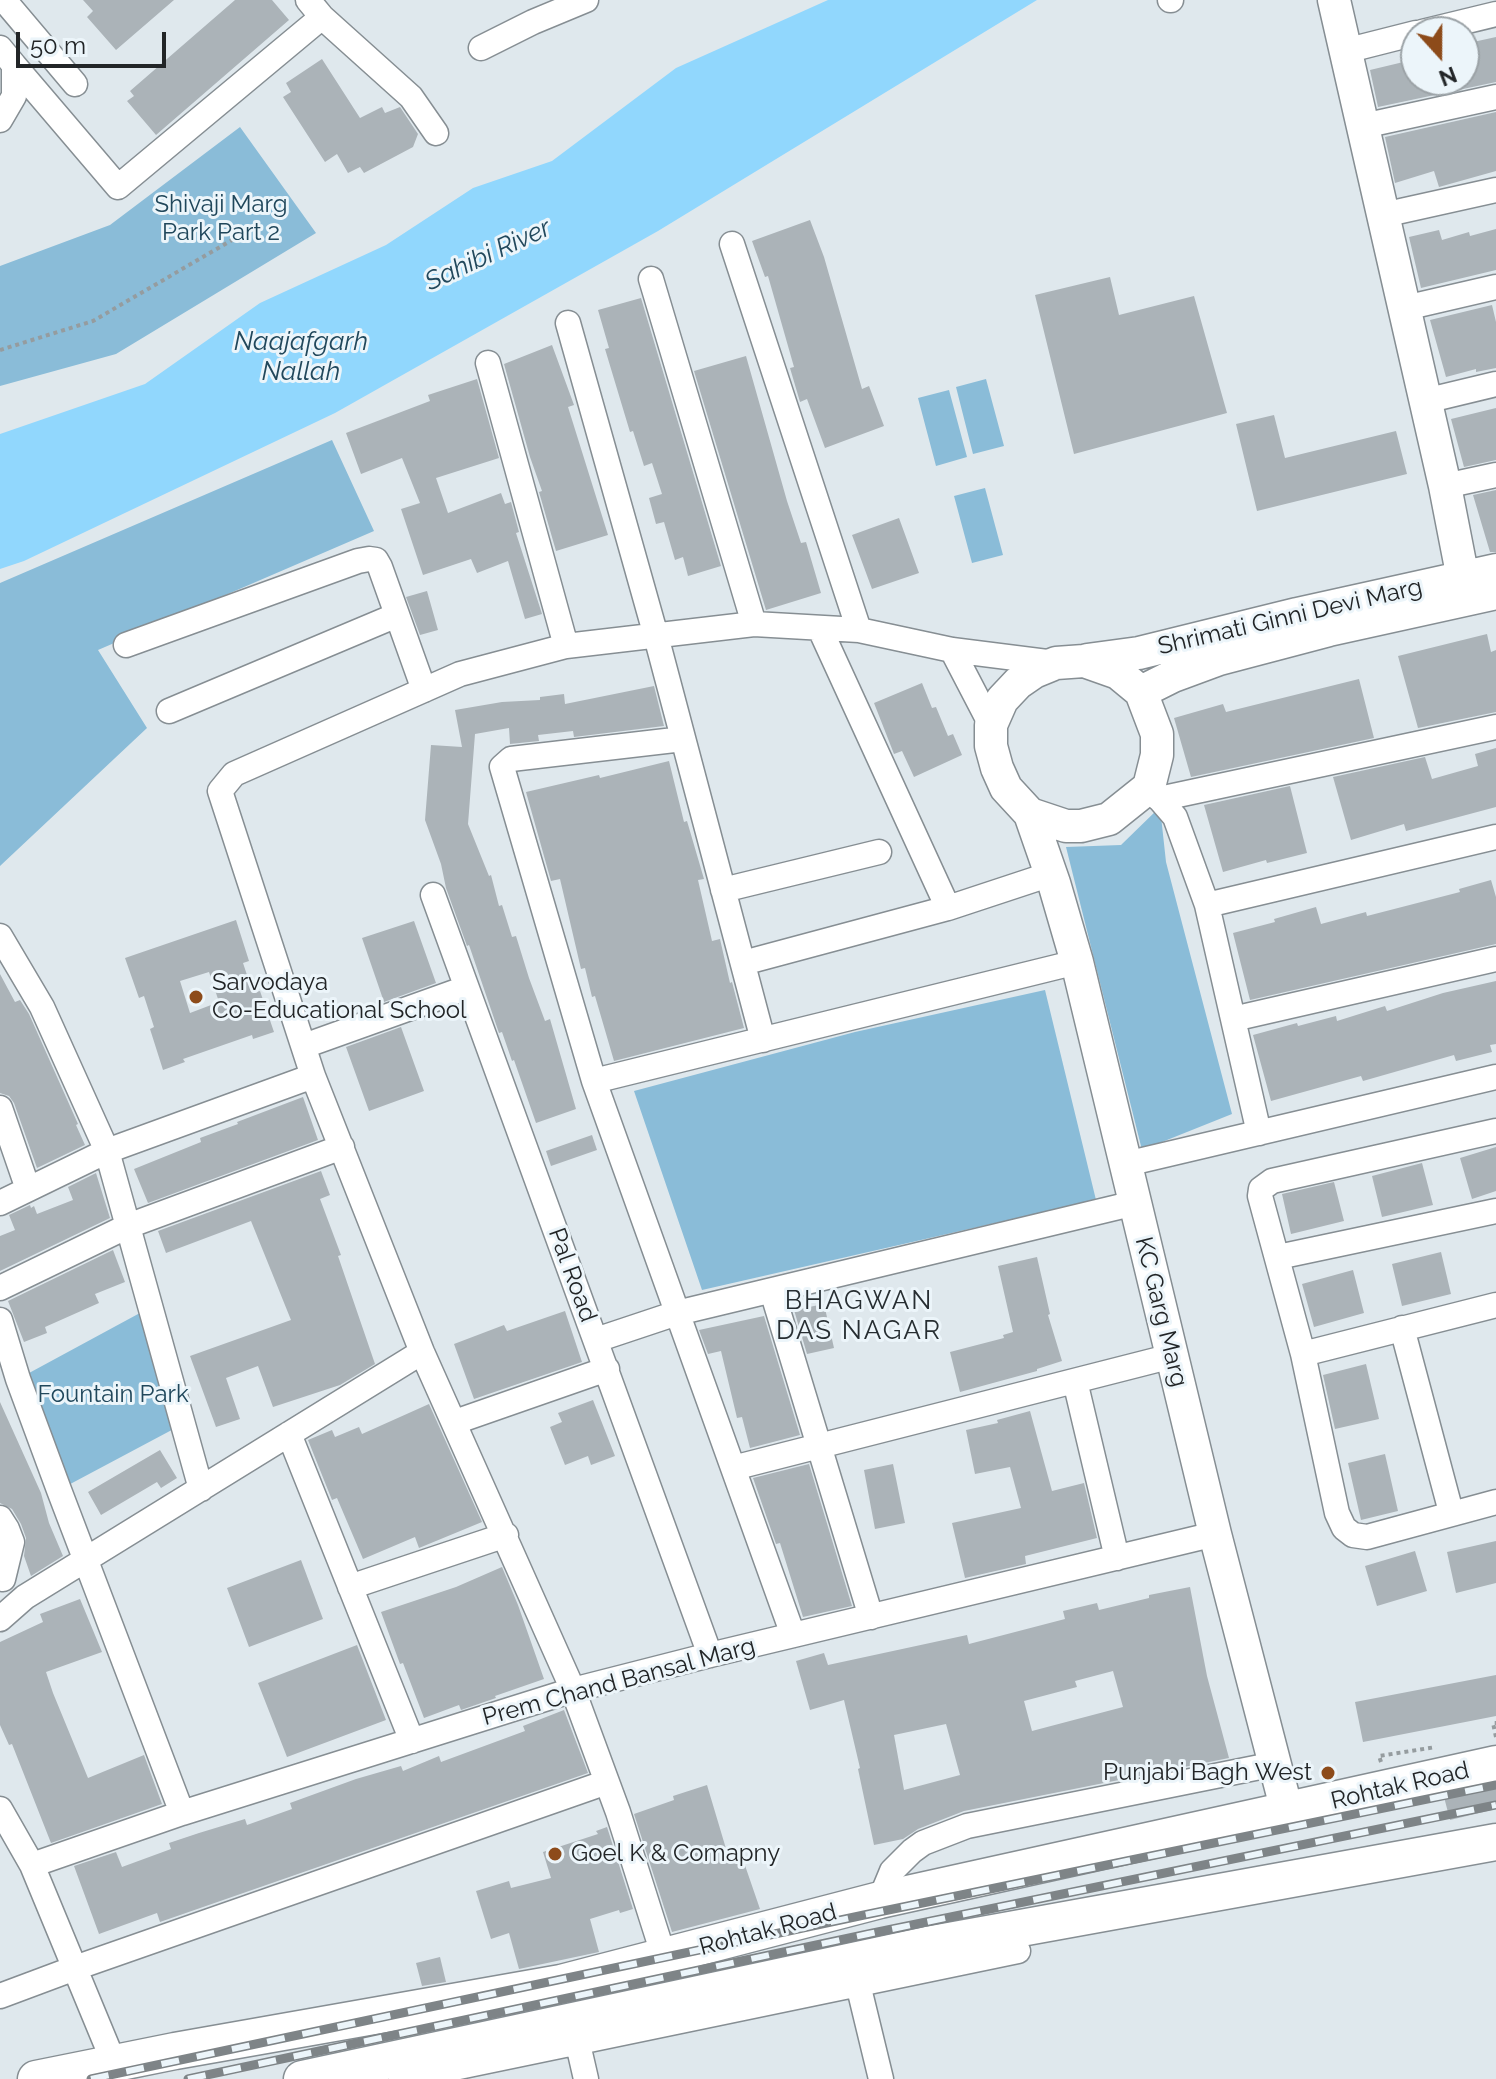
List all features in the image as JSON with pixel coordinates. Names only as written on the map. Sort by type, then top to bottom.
[{"type":"main road","name":"Rohtak Road","points":[[36,2079],[561,1983],[880,1900],[1496,1764]]},
{"type":"main road","name":"Rohtak Road","points":[[310,2078],[575,2032],[927,1945],[1496,1842]]},
{"type":"street","points":[[4,0],[75,84]]},
{"type":"street","points":[[481,48],[529,11],[586,0]]},
{"type":"street","points":[[1334,0],[1445,486],[1475,589]]},
{"type":"street","points":[[7,56],[118,187],[315,8],[411,97],[436,133]]},
{"type":"street","points":[[1345,51],[1400,37]]},
{"type":"street","points":[[0,120],[14,96],[7,56]]},
{"type":"street","points":[[1363,126],[1496,97]]},
{"type":"street","points":[[1383,215],[1496,190]]},
{"type":"street","points":[[732,244],[859,630]]},
{"type":"street","points":[[651,279],[754,624]]},
{"type":"street","points":[[1405,308],[1496,287]]},
{"type":"street","points":[[568,323],[656,636],[763,1040]]},
{"type":"street","points":[[488,363],[566,646]]},
{"type":"street","points":[[1425,401],[1496,384]]},
{"type":"street","points":[[1445,486],[1496,475]]},
{"type":"street","points":[[126,645],[358,561],[376,560],[424,690]]},
{"type":"street","name":"Shrimati Ginni Devi Marg","points":[[1141,692],[1219,659],[1475,589],[1496,570]]},
{"type":"street","name":"Shrimati Ginni Devi Marg","points":[[304,1046],[220,791],[234,774],[460,674],[566,646],[754,624],[859,630],[952,650],[1070,662],[1139,653],[1475,589]]},
{"type":"street","points":[[169,711],[397,615]]},
{"type":"street","points":[[820,629],[948,908]]},
{"type":"street","points":[[952,650],[991,725]]},
{"type":"street","points":[[1259,1133],[1207,905],[1175,817],[1154,793],[1157,734],[1141,692],[1118,673],[1070,662],[1034,672],[1002,700],[991,725],[991,746],[1006,788],[1030,814],[1066,826],[1081,826],[1109,819],[1154,793],[1496,727]]},
{"type":"street","points":[[683,739],[511,759],[502,767],[594,1081],[793,1635]]},
{"type":"street","name":"KC Garg Marg","points":[[1030,814],[1077,962],[1215,1534],[1287,1811]]},
{"type":"street","points":[[743,963],[1053,879],[1057,862],[1081,826]]},
{"type":"street","points":[[1207,905],[1496,837]]},
{"type":"street","points":[[723,890],[879,852]]},
{"type":"street","name":"Pal Road","points":[[433,895],[710,1655]]},
{"type":"street","points":[[0,936],[42,1007],[107,1151],[201,1489]]},
{"type":"street","points":[[1233,1019],[1496,959]]},
{"type":"street","points":[[594,1081],[1077,962]]},
{"type":"street","points":[[466,988],[304,1046],[422,1352],[573,1690],[607,1782],[664,1957]]},
{"type":"street","points":[[0,1203],[107,1151],[313,1076]]},
{"type":"street","points":[[1126,1164],[1496,1077]]},
{"type":"street","points":[[0,1108],[28,1189]]},
{"type":"street","points":[[1496,1131],[1267,1184],[1260,1196],[1303,1354],[1337,1513],[1344,1528],[1353,1535],[1367,1537],[1496,1502]]},
{"type":"street","points":[[0,1288],[128,1226],[342,1147]]},
{"type":"street","points":[[596,1340],[677,1313],[1135,1203]]},
{"type":"street","points":[[1278,1257],[1496,1211]]},
{"type":"street","points":[[772,1291],[871,1617]]},
{"type":"street","points":[[1303,1354],[1496,1305]]},
{"type":"street","points":[[0,1320],[18,1379],[182,1813]]},
{"type":"street","points":[[1402,1328],[1451,1512]]},
{"type":"street","points":[[0,1619],[25,1597],[422,1352]]},
{"type":"street","points":[[733,1468],[1172,1356]]},
{"type":"street","points":[[455,1422],[607,1369]]},
{"type":"street","points":[[1075,1381],[1117,1558]]},
{"type":"street","points":[[289,1434],[412,1741]]},
{"type":"street","points":[[0,1518],[12,1542],[1,1578],[25,1597]]},
{"type":"street","name":"Prem Chand Bansal Marg","points":[[32,1865],[182,1813],[573,1690],[1215,1534]]},
{"type":"street","points":[[350,1587],[506,1535]]},
{"type":"street","points":[[880,1900],[892,1871],[912,1851],[923,1843],[967,1826],[1275,1764]]},
{"type":"street","points":[[0,1996],[607,1782]]},
{"type":"street","points":[[0,1809],[32,1865],[114,2063]]},
{"type":"street","points":[[401,2079],[575,2032],[858,1984],[1018,1951]]},
{"type":"street","points":[[858,1984],[881,2079]]},
{"type":"street","points":[[575,2032],[586,2079]]},
{"type":"path","points":[[0,350],[93,321],[244,233]]},
{"type":"green space","name":"Shivaji Marg Park Part 2","points":[[240,127],[316,233],[116,354],[0,386],[0,266],[110,225]]},
{"type":"green space","points":[[986,379],[1004,446],[973,454],[956,387]]},
{"type":"green space","points":[[949,390],[967,457],[936,466],[918,398]]},
{"type":"green space","points":[[332,440],[374,531],[98,650],[147,728],[0,866],[0,583]]},
{"type":"green space","points":[[985,488],[1003,555],[972,563],[954,496]]},
{"type":"green space","points":[[1160,807],[1166,862],[1232,1114],[1142,1150],[1066,847],[1121,845]]},
{"type":"green space","points":[[1045,990],[1096,1200],[702,1290],[634,1091],[855,1032]]},
{"type":"green space","name":"Fountain Park","points":[[151,1307],[183,1424],[59,1490],[18,1379]]},
{"type":"water","name":"Naajafgarh Nallah","points":[[828,0],[1037,0],[658,231],[335,413],[24,561],[0,569],[0,434],[145,384],[260,303],[386,245],[473,188],[552,161],[676,68]]},
{"type":"building","points":[[83,0],[174,0],[116,50],[87,17],[93,11]]},
{"type":"building","points":[[235,0],[272,0],[289,20],[156,135],[127,101],[134,96],[130,91]]},
{"type":"building","points":[[1496,37],[1496,82],[1480,85],[1480,40]]},
{"type":"building","points":[[322,59],[360,118],[382,107],[385,113],[400,107],[418,134],[413,147],[364,173],[360,167],[348,173],[337,154],[325,162],[283,97],[291,92],[286,83]]},
{"type":"building","points":[[1400,63],[1400,96],[1430,96],[1378,107],[1370,70]]},
{"type":"building","points":[[1496,112],[1496,171],[1439,187],[1434,171],[1395,183],[1385,137]]},
{"type":"building","points":[[810,220],[824,257],[862,389],[869,386],[884,426],[825,448],[807,399],[800,402],[790,368],[794,367],[768,276],[765,277],[752,241]]},
{"type":"building","points":[[1496,229],[1496,270],[1421,288],[1409,237],[1439,230],[1442,240],[1469,232],[1470,236]]},
{"type":"building","points":[[1110,277],[1119,315],[1194,296],[1227,413],[1074,454],[1035,295]]},
{"type":"building","points":[[641,298],[721,566],[688,576],[683,557],[675,560],[664,522],[656,524],[649,498],[662,494],[652,463],[644,466],[633,431],[630,432],[605,349],[609,348],[598,310]]},
{"type":"building","points":[[1492,305],[1496,322],[1496,368],[1476,372],[1476,369],[1446,377],[1430,320]]},
{"type":"building","points":[[552,345],[574,405],[568,407],[608,535],[556,551],[539,492],[542,491],[504,364]]},
{"type":"building","points":[[746,356],[787,501],[801,543],[806,542],[821,593],[766,610],[694,371]]},
{"type":"building","points":[[477,379],[499,458],[436,478],[448,513],[501,493],[505,504],[511,502],[519,532],[516,533],[542,614],[525,619],[508,561],[477,573],[471,559],[423,575],[401,509],[420,503],[402,458],[361,474],[346,433],[430,401],[428,395]]},
{"type":"building","points":[[1496,408],[1496,460],[1464,467],[1451,419]]},
{"type":"building","points":[[1274,415],[1285,458],[1396,431],[1407,474],[1257,511],[1236,424]]},
{"type":"building","points":[[1496,490],[1496,552],[1490,552],[1473,495]]},
{"type":"building","points":[[899,518],[919,573],[872,589],[852,535]]},
{"type":"building","points":[[427,591],[438,630],[420,635],[406,597]]},
{"type":"building","points":[[1487,634],[1491,652],[1496,650],[1496,712],[1418,728],[1398,656]]},
{"type":"building","points":[[1359,679],[1374,738],[1191,777],[1174,718],[1223,704],[1226,712]]},
{"type":"building","points":[[922,683],[932,708],[936,707],[948,736],[953,734],[962,755],[914,777],[902,751],[894,754],[874,703]]},
{"type":"building","points":[[654,686],[664,726],[574,737],[573,731],[538,735],[539,741],[510,744],[509,728],[475,734],[468,824],[491,875],[512,937],[516,936],[545,1021],[550,1019],[576,1109],[536,1123],[467,946],[425,820],[431,745],[462,747],[455,710],[502,702],[540,700],[540,697],[564,694],[565,704]]},
{"type":"building","points":[[1496,748],[1496,807],[1406,831],[1404,824],[1351,840],[1333,777],[1425,757],[1432,779],[1478,766],[1475,754]]},
{"type":"building","points":[[669,761],[684,822],[687,821],[704,879],[698,880],[712,941],[720,939],[744,1028],[614,1061],[585,968],[581,969],[560,879],[551,881],[526,792]]},
{"type":"building","points":[[1290,786],[1307,853],[1223,872],[1204,805]]},
{"type":"building","points":[[1491,880],[1496,897],[1496,944],[1250,1000],[1233,933],[1316,907],[1321,924],[1366,912],[1367,916],[1460,892],[1459,889]]},
{"type":"building","points":[[236,920],[249,961],[243,963],[253,993],[260,991],[274,1032],[253,1039],[252,1035],[183,1059],[185,1062],[163,1070],[144,996],[139,998],[125,958]],"holes":[[[209,972],[219,1002],[190,1013],[180,981]]]},
{"type":"building","points":[[414,921],[436,983],[384,1002],[362,938]]},
{"type":"building","points":[[0,974],[15,1002],[20,1000],[29,1014],[85,1145],[37,1168],[14,1103],[9,1096],[0,1093]]},
{"type":"building","points":[[1496,981],[1496,1044],[1490,1045],[1492,1052],[1456,1061],[1454,1055],[1363,1081],[1361,1076],[1271,1101],[1253,1035],[1336,1016],[1337,1021],[1385,1006],[1387,1011],[1443,993]]},
{"type":"building","points":[[401,1027],[424,1091],[369,1111],[346,1047]]},
{"type":"building","points":[[303,1097],[318,1140],[148,1203],[134,1169],[201,1142],[200,1138],[237,1122]]},
{"type":"building","points":[[592,1135],[597,1150],[551,1166],[546,1151]]},
{"type":"building","points":[[1496,1147],[1496,1191],[1472,1199],[1460,1158]]},
{"type":"building","points":[[1422,1163],[1433,1205],[1382,1217],[1372,1176]]},
{"type":"building","points":[[321,1171],[330,1195],[320,1199],[375,1364],[340,1385],[273,1407],[258,1366],[226,1378],[240,1419],[216,1427],[190,1356],[291,1320],[251,1221],[166,1253],[158,1231]]},
{"type":"building","points":[[96,1173],[110,1218],[0,1271],[0,1236],[15,1230],[9,1215],[30,1205],[31,1208],[34,1206],[37,1214],[73,1200],[68,1187]]},
{"type":"building","points":[[1334,1182],[1344,1221],[1291,1234],[1282,1194]]},
{"type":"building","points":[[113,1250],[125,1282],[95,1294],[99,1303],[45,1327],[47,1333],[24,1342],[8,1301]]},
{"type":"building","points":[[1441,1252],[1451,1294],[1402,1306],[1392,1264]]},
{"type":"building","points":[[1037,1257],[1048,1315],[1062,1361],[960,1392],[950,1352],[1004,1338],[1003,1335],[1013,1332],[998,1266]]},
{"type":"building","points":[[1353,1270],[1364,1313],[1314,1327],[1302,1284]]},
{"type":"building","points":[[824,1304],[834,1348],[807,1354],[794,1310]]},
{"type":"building","points":[[565,1311],[582,1362],[474,1399],[454,1344],[504,1325],[507,1331]]},
{"type":"building","points":[[764,1316],[800,1435],[750,1448],[742,1417],[737,1418],[721,1351],[708,1354],[699,1330]]},
{"type":"building","points":[[1366,1364],[1379,1419],[1335,1429],[1323,1375]]},
{"type":"building","points":[[593,1400],[615,1456],[591,1465],[588,1456],[565,1465],[550,1427],[562,1422],[558,1413]]},
{"type":"building","points":[[0,1402],[41,1493],[63,1556],[31,1576],[24,1556],[26,1538],[21,1524],[12,1509],[0,1503]]},
{"type":"building","points":[[429,1404],[482,1522],[419,1548],[415,1537],[363,1559],[337,1498],[332,1500],[308,1440],[332,1430],[335,1437],[359,1427],[362,1434]]},
{"type":"building","points":[[1030,1411],[1052,1491],[1084,1483],[1097,1538],[1025,1556],[1026,1564],[965,1578],[952,1523],[1021,1508],[1010,1467],[975,1474],[966,1430]]},
{"type":"building","points":[[160,1450],[177,1478],[161,1488],[157,1482],[101,1515],[88,1492]]},
{"type":"building","points":[[1385,1454],[1398,1511],[1361,1520],[1348,1463]]},
{"type":"building","points":[[809,1464],[852,1606],[803,1617],[780,1543],[776,1544],[753,1478]]},
{"type":"building","points":[[893,1464],[905,1523],[875,1529],[864,1470]]},
{"type":"building","points":[[1496,1541],[1496,1583],[1456,1593],[1447,1552]]},
{"type":"building","points":[[1415,1551],[1427,1591],[1377,1606],[1365,1566]]},
{"type":"building","points":[[301,1560],[323,1619],[249,1647],[227,1588]]},
{"type":"building","points":[[502,1567],[544,1679],[461,1710],[459,1705],[424,1718],[381,1612],[456,1587]]},
{"type":"building","points":[[1190,1587],[1207,1676],[1229,1758],[964,1811],[918,1829],[903,1839],[874,1845],[844,1700],[810,1710],[796,1661],[824,1653],[828,1665],[967,1635],[969,1644],[1065,1619],[1063,1611],[1097,1603],[1099,1610],[1149,1598],[1149,1595]],"holes":[[[1113,1671],[1123,1707],[1032,1731],[1024,1701],[1077,1687],[1075,1681]],[[946,1724],[960,1775],[904,1790],[894,1735]]]},
{"type":"building","points":[[80,1599],[102,1652],[46,1672],[53,1693],[88,1778],[144,1755],[162,1804],[51,1843],[12,1744],[9,1745],[0,1725],[0,1642],[43,1622],[40,1614]]},
{"type":"building","points":[[357,1645],[386,1720],[287,1757],[258,1683]]},
{"type":"building","points":[[1496,1675],[1496,1716],[1363,1742],[1355,1702]]},
{"type":"building","points":[[564,1710],[588,1773],[160,1922],[157,1913],[99,1934],[74,1866],[116,1852],[122,1867],[171,1849],[169,1843],[245,1819],[247,1825],[292,1809],[290,1803],[356,1779],[401,1766],[403,1771],[439,1756],[441,1762],[525,1731],[523,1726]]},
{"type":"building","points":[[707,1785],[727,1852],[739,1848],[760,1909],[672,1932],[634,1814]]},
{"type":"building","points":[[1496,1786],[1496,1809],[1450,1820],[1444,1797]]},
{"type":"building","points":[[607,1827],[633,1909],[590,1919],[599,1952],[519,1969],[509,1933],[491,1939],[476,1891],[509,1881],[511,1888],[551,1878],[543,1852],[598,1834],[596,1831]]},
{"type":"building","points":[[440,1957],[446,1982],[422,1986],[416,1963]]},
{"type":"railway","points":[[91,2079],[1496,1785]]},
{"type":"railway","points":[[188,2079],[868,1934],[1496,1805]]},
{"type":"place","name":"Sarvodaya Co-Educational School","points":[[196,997]]},
{"type":"place","name":"Punjabi Bagh West","points":[[1328,1773]]},
{"type":"place","name":"Goel K & Comapny","points":[[555,1854]]},
{"type":"district","name":"BHAGWAN DAS NAGAR","points":[[859,1316]]},
{"type":"water label","name":"Sahibi River","points":[[488,255]]}]
